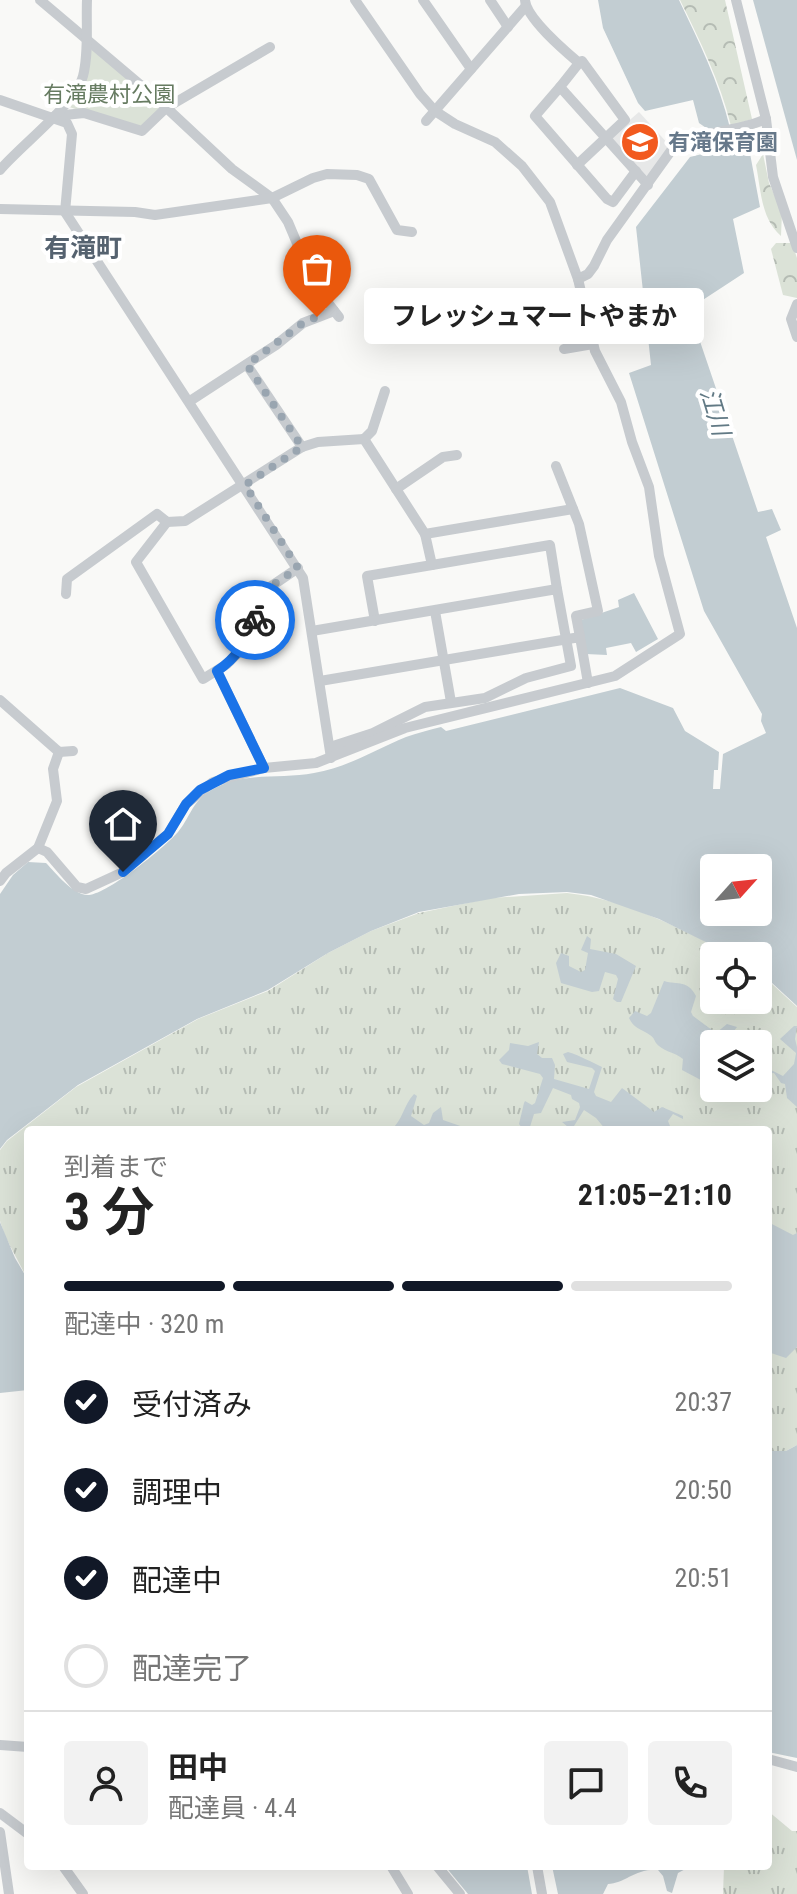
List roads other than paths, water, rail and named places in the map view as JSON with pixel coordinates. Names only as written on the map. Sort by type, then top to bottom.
[{"type":"street","points":[[40,0],[232,169],[272,198],[288,222],[315,286],[337,314],[303,323],[247,365],[190,401]]},
{"type":"street","points":[[0,170],[71,97],[82,78],[87,0]]},
{"type":"street","points":[[330,752],[405,728],[615,676],[680,634],[659,556],[649,487],[621,402],[593,344],[578,279],[550,202],[538,185],[495,142],[435,111],[355,0]]},
{"type":"street","points":[[423,0],[471,69]]},
{"type":"street","points":[[490,0],[508,27]]},
{"type":"street","points":[[736,0],[766,119],[773,177],[797,248]]},
{"type":"street","points":[[426,121],[508,27],[525,3],[555,42],[579,63],[582,61],[625,120],[577,165]]},
{"type":"street","points":[[53,116],[84,113],[108,123],[142,131],[166,108],[270,47]]},
{"type":"street","points":[[579,63],[535,116],[613,202],[636,171]]},
{"type":"street","points":[[560,87],[648,185]]},
{"type":"street","points":[[0,100],[67,123],[72,134],[65,212],[298,568],[303,578],[330,752]]},
{"type":"street","points":[[578,279],[594,266],[607,240],[678,144],[752,126],[766,119]]},
{"type":"street","points":[[0,209],[120,211],[155,215],[272,198],[323,175],[363,176],[369,179],[397,230],[412,232]]},
{"type":"street","points":[[797,304],[791,319],[797,337]]},
{"type":"street","points":[[564,349],[593,344]]},
{"type":"street","points":[[247,365],[302,447]]},
{"type":"street","points":[[298,568],[270,587],[246,643],[227,664],[203,679],[136,562],[167,522],[191,519],[302,447],[318,442],[364,439],[372,431],[385,391]]},
{"type":"street","points":[[364,439],[425,534],[432,565]]},
{"type":"street","points":[[396,489],[443,457],[457,455]]},
{"type":"street","points":[[556,466],[573,509],[598,611],[576,616],[588,683]]},
{"type":"street","points":[[425,534],[573,509]]},
{"type":"street","points":[[66,594],[67,579],[157,514],[167,522]]},
{"type":"street","points":[[38,848],[47,852],[77,887],[86,889],[123,872],[168,834],[186,804],[200,790],[229,775],[316,763],[330,752],[425,707],[485,698],[534,675],[571,666],[550,545],[367,576],[375,621]]},
{"type":"street","points":[[312,631],[557,589]]},
{"type":"street","points":[[435,611],[451,702]]},
{"type":"street","points":[[320,681],[580,637]]},
{"type":"street","points":[[217,671],[264,768]]},
{"type":"street","points":[[0,700],[59,752],[73,751]]},
{"type":"street","points":[[0,881],[38,848],[57,801],[53,769],[59,752]]},
{"type":"street","points":[[0,1745],[24,1747]]},
{"type":"street","points":[[772,1760],[797,1767]]},
{"type":"street","points":[[0,1813],[24,1831]]},
{"type":"street","points":[[0,1832],[9,1894]]},
{"type":"street","points":[[66,1870],[83,1894]]},
{"type":"street","points":[[393,1870],[408,1894]]},
{"type":"street","points":[[440,1870],[460,1894]]},
{"type":"street","points":[[536,1870],[540,1894]]},
{"type":"water","points":[[598,0],[679,0],[714,78],[730,128],[712,132],[699,123],[693,100],[645,111],[638,103],[603,28]]},
{"type":"water","points":[[753,0],[797,0],[797,160]]},
{"type":"water","name":"江川","points":[[746,132],[760,207],[733,219],[744,273],[689,309],[758,512],[772,509],[781,530],[766,537],[797,628],[797,1006],[772,983],[772,942],[706,942],[659,919],[591,895],[567,892],[519,894],[419,912],[371,931],[268,990],[197,1019],[78,1085],[24,1126],[0,1149],[0,894],[13,875],[28,862],[46,863],[77,892],[89,895],[109,887],[136,869],[178,832],[198,801],[219,786],[246,778],[301,775],[326,770],[423,732],[441,727],[446,731],[620,688],[673,708],[685,731],[719,752],[713,789],[720,789],[723,754],[766,733],[761,721],[762,714],[704,611],[629,373],[651,365],[636,227],[690,157],[714,151],[712,138]]},
{"type":"water","points":[[634,593],[658,639],[636,652],[631,643],[606,648],[607,655],[586,654],[581,620],[619,607],[618,600]]},
{"type":"water","points":[[587,936],[591,939],[590,949],[616,954],[636,966],[621,1002],[613,999],[618,979],[616,975],[605,972],[599,991],[592,992],[561,983],[556,963],[561,953],[569,956],[569,966],[581,972],[585,970],[588,953],[581,950]]},
{"type":"water","points":[[664,981],[690,987],[696,996],[691,1012],[693,1016],[712,1030],[700,1030],[700,1080],[682,1070],[683,1059],[659,1046],[652,1036],[635,1026],[629,1018],[635,1011],[647,1016]]},
{"type":"water","points":[[727,1024],[737,1027],[735,1030],[720,1030]]},
{"type":"water","points":[[797,1026],[797,1107],[787,1098],[785,1084],[772,1073],[772,1070],[783,1076],[794,1064],[796,1053],[780,1039]]},
{"type":"water","points":[[539,1042],[537,1054],[542,1058],[552,1058],[554,1079],[589,1089],[595,1071],[567,1062],[563,1054],[568,1052],[602,1067],[594,1092],[596,1096],[611,1102],[622,1088],[654,1112],[662,1107],[683,1116],[683,1119],[673,1114],[668,1121],[670,1126],[603,1126],[584,1110],[574,1126],[567,1126],[562,1122],[575,1120],[579,1103],[571,1095],[553,1088],[541,1113],[534,1114],[530,1126],[520,1126],[524,1103],[535,1103],[543,1078],[540,1074],[502,1064],[499,1060],[509,1050],[510,1043],[528,1046]]},
{"type":"water","points":[[414,1094],[417,1096],[411,1116],[424,1125],[441,1107],[443,1120],[460,1126],[394,1126]]},
{"type":"water","points":[[0,1222],[24,1273],[24,1390],[0,1393]]},
{"type":"water","points":[[772,1224],[793,1235],[797,1233],[797,1347],[786,1358],[772,1353]]},
{"type":"water","points":[[797,1445],[797,1758],[772,1753],[772,1451],[786,1451]]},
{"type":"water","points":[[448,1870],[528,1870],[532,1894],[468,1894]]},
{"type":"water","points":[[553,1870],[650,1870],[608,1884],[603,1894],[558,1894]]},
{"type":"water","points":[[658,1870],[684,1870],[678,1873],[672,1893],[667,1891]]},
{"type":"place","name":"有滝保育園","points":[[640,142]]},
{"type":"place","name":"フレッシュマートやまか","points":[[317,317]]},
{"type":"district","name":"有滝町","points":[[83,248]]},
{"type":"park label","name":"有滝農村公園","points":[[109,94]]}]
